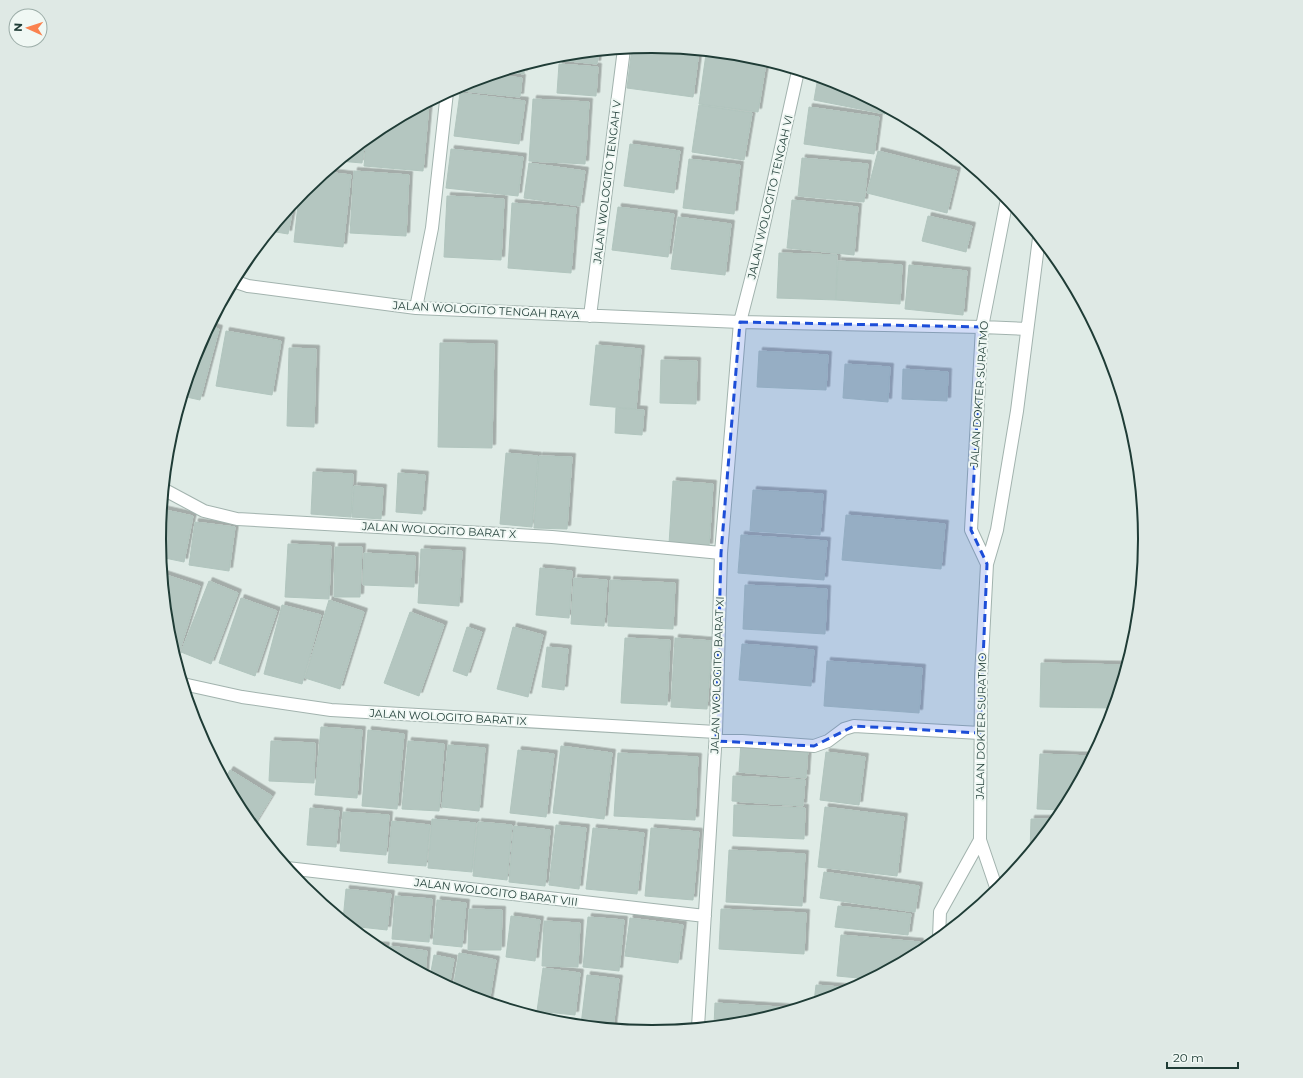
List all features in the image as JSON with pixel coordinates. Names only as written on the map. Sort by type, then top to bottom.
[{"type":"street","name":"JALAN WOLOGITO TENGAH V","points":[[590,316],[623,54]]},
{"type":"street","name":"JALAN WOLOGITO TENGAH VI","points":[[740,322],[757,256],[797,76]]},
{"type":"street","points":[[416,308],[432,228],[444,100]]},
{"type":"street","name":"JALAN DOKTER SURATMO","points":[[987,564],[971,530],[982,327],[1006,207]]},
{"type":"street","name":"JALAN DOKTER SURATMO","points":[[995,883],[980,840],[981,677],[987,564],[998,523],[1017,412],[1038,245]]},
{"type":"street","name":"JALAN WOLOGITO TENGAH RAYA","points":[[239,283],[248,286],[416,308],[740,322],[1027,329]]},
{"type":"street","name":"JALAN WOLOGITO BARAT XI","points":[[698,1023],[716,736],[721,553],[740,322]]},
{"type":"street","name":"JALAN WOLOGITO BARAT X","points":[[168,492],[204,511],[237,519],[552,537],[721,553]]},
{"type":"street","name":"JALAN WOLOGITO BARAT IX","points":[[188,685],[242,697],[331,710],[716,736],[742,741],[814,746],[828,741],[844,729],[854,726],[980,733]]},
{"type":"street","name":"JALAN DOKTER SURATMO","points":[[939,931],[940,912],[980,840]]},
{"type":"street","name":"JALAN WOLOGITO BARAT VIII","points":[[295,869],[705,916]]},
{"type":"highlighted area","points":[[740,322],[982,327],[971,530],[987,564],[980,733],[854,726],[814,746],[716,741],[721,553]]},
{"type":"building","points":[[652,53],[698,55],[693,97],[627,88],[631,54]]},
{"type":"building","points":[[598,56],[597,64],[566,61]]},
{"type":"building","points":[[706,56],[746,62],[765,67],[758,112],[699,104]]},
{"type":"building","points":[[559,64],[598,67],[596,96],[557,93]]},
{"type":"building","points":[[524,70],[524,74],[516,73]]},
{"type":"building","points":[[504,76],[522,78],[520,97],[464,91]]},
{"type":"building","points":[[817,82],[866,103],[885,114],[814,100]]},
{"type":"building","points":[[460,93],[525,101],[519,144],[454,136]]},
{"type":"building","points":[[533,99],[589,102],[585,164],[529,161]]},
{"type":"building","points":[[699,105],[752,113],[744,160],[692,152]]},
{"type":"building","points":[[429,107],[423,171],[364,166],[366,146],[381,135]]},
{"type":"building","points":[[809,107],[879,117],[874,154],[804,144]]},
{"type":"building","points":[[630,144],[680,151],[674,193],[624,186]]},
{"type":"building","points":[[364,147],[362,163],[346,162]]},
{"type":"building","points":[[451,149],[523,157],[518,196],[446,188]]},
{"type":"building","points":[[878,151],[957,171],[947,213],[867,193]]},
{"type":"building","points":[[802,158],[868,164],[864,202],[798,196]]},
{"type":"building","points":[[689,159],[740,165],[734,214],[683,208]]},
{"type":"building","points":[[529,163],[585,171],[580,206],[524,198]]},
{"type":"building","points":[[354,171],[409,175],[406,236],[350,233]]},
{"type":"building","points":[[332,173],[351,175],[343,247],[294,242],[298,206]]},
{"type":"building","points":[[447,196],[504,199],[501,260],[444,257]]},
{"type":"building","points":[[792,200],[858,207],[854,255],[787,248]]},
{"type":"building","points":[[512,203],[576,208],[571,273],[508,268]]},
{"type":"building","points":[[618,207],[674,214],[668,257],[612,250]]},
{"type":"building","points":[[292,212],[288,234],[275,232]]},
{"type":"building","points":[[928,216],[972,226],[966,252],[922,241]]},
{"type":"building","points":[[678,217],[731,224],[725,275],[671,269]]},
{"type":"building","points":[[779,253],[837,255],[836,300],[777,298]]},
{"type":"building","points":[[838,261],[902,265],[900,304],[836,300]]},
{"type":"building","points":[[909,265],[967,271],[963,315],[905,309]]},
{"type":"building","points":[[214,328],[219,329],[200,400],[187,397],[202,353]]},
{"type":"building","points":[[226,331],[281,341],[272,395],[216,386]]},
{"type":"building","points":[[440,343],[494,344],[492,448],[438,447]]},
{"type":"building","points":[[596,345],[641,349],[636,409],[590,405]]},
{"type":"building","points":[[289,348],[316,349],[314,427],[287,426]]},
{"type":"building","points":[[759,351],[828,355],[826,390],[757,387]]},
{"type":"building","points":[[661,360],[697,361],[696,404],[660,403]]},
{"type":"building","points":[[845,364],[890,367],[888,402],[843,398]]},
{"type":"building","points":[[903,369],[948,372],[947,401],[902,399]]},
{"type":"building","points":[[616,408],[644,410],[642,435],[615,433]]},
{"type":"building","points":[[506,453],[538,456],[532,527],[500,524]]},
{"type":"building","points":[[539,456],[572,457],[567,529],[534,528]]},
{"type":"building","points":[[313,472],[353,474],[351,517],[311,514]]},
{"type":"building","points":[[398,473],[425,475],[422,514],[396,512]]},
{"type":"building","points":[[673,481],[713,484],[709,547],[669,544]]},
{"type":"building","points":[[354,486],[383,488],[381,519],[352,517]]},
{"type":"building","points":[[753,490],[823,494],[820,535],[750,531]]},
{"type":"building","points":[[167,510],[193,516],[184,562],[167,558]]},
{"type":"building","points":[[846,515],[945,524],[941,569],[842,560]]},
{"type":"building","points":[[195,522],[235,527],[229,571],[189,565]]},
{"type":"building","points":[[741,535],[827,541],[824,580],[738,573]]},
{"type":"building","points":[[288,544],[331,546],[329,599],[285,597]]},
{"type":"building","points":[[335,547],[362,547],[360,597],[334,597]]},
{"type":"building","points":[[421,549],[462,551],[459,606],[418,603]]},
{"type":"building","points":[[364,553],[415,556],[414,587],[363,585]]},
{"type":"building","points":[[540,568],[572,571],[569,618],[536,615]]},
{"type":"building","points":[[167,575],[200,586],[179,652],[170,602]]},
{"type":"building","points":[[574,578],[607,580],[604,626],[571,624]]},
{"type":"building","points":[[610,580],[675,583],[673,629],[608,626]]},
{"type":"building","points":[[209,581],[238,593],[211,664],[181,652]]},
{"type":"building","points":[[745,585],[827,589],[825,634],[743,629]]},
{"type":"building","points":[[241,598],[277,611],[255,676],[219,663]]},
{"type":"building","points":[[329,600],[364,612],[340,689],[305,678]]},
{"type":"building","points":[[282,605],[321,615],[302,684],[264,674]]},
{"type":"building","points":[[410,612],[444,625],[419,696],[384,683]]},
{"type":"building","points":[[467,627],[482,632],[467,676],[453,671]]},
{"type":"building","points":[[513,627],[543,635],[528,697],[497,689]]},
{"type":"building","points":[[625,638],[670,640],[667,705],[621,703]]},
{"type":"building","points":[[675,638],[712,641],[707,709],[671,707]]},
{"type":"building","points":[[742,644],[814,650],[811,686],[739,680]]},
{"type":"building","points":[[547,647],[568,649],[564,690],[542,687]]},
{"type":"building","points":[[827,661],[922,668],[919,713],[824,706]]},
{"type":"building","points":[[1041,663],[1121,665],[1107,708],[1040,707]]},
{"type":"building","points":[[321,727],[362,730],[357,798],[315,795]]},
{"type":"building","points":[[368,730],[404,734],[397,809],[362,806]]},
{"type":"building","points":[[271,741],[315,743],[314,783],[269,781]]},
{"type":"building","points":[[408,741],[444,744],[439,811],[402,809]]},
{"type":"building","points":[[741,742],[808,748],[806,778],[739,772]]},
{"type":"building","points":[[448,745],[485,748],[479,811],[442,807]]},
{"type":"building","points":[[561,746],[612,753],[604,819],[553,813]]},
{"type":"building","points":[[518,750],[554,754],[546,817],[510,813]]},
{"type":"building","points":[[826,752],[865,757],[859,805],[820,800]]},
{"type":"building","points":[[618,753],[698,757],[695,820],[614,816]]},
{"type":"building","points":[[1040,754],[1086,756],[1055,810],[1037,809]]},
{"type":"building","points":[[230,770],[272,796],[256,822],[247,809],[227,775]]},
{"type":"building","points":[[733,776],[805,780],[803,806],[732,801]]},
{"type":"building","points":[[734,805],[805,808],[804,839],[733,836]]},
{"type":"building","points":[[825,807],[904,817],[897,876],[818,867]]},
{"type":"building","points":[[310,808],[339,811],[336,847],[307,845]]},
{"type":"building","points":[[343,812],[389,815],[386,855],[340,851]]},
{"type":"building","points":[[432,819],[476,823],[472,872],[428,868]]},
{"type":"building","points":[[1031,819],[1049,819],[1037,835],[1030,843]]},
{"type":"building","points":[[392,821],[430,825],[426,866],[388,863]]},
{"type":"building","points":[[478,822],[512,825],[507,880],[473,876]]},
{"type":"building","points":[[556,825],[586,828],[579,889],[549,885]]},
{"type":"building","points":[[514,826],[550,830],[545,886],[509,882]]},
{"type":"building","points":[[593,828],[644,833],[637,894],[586,889]]},
{"type":"building","points":[[651,828],[699,832],[693,900],[645,896]]},
{"type":"building","points":[[729,850],[805,854],[802,906],[726,902]]},
{"type":"building","points":[[824,872],[919,886],[915,912],[820,898]]},
{"type":"building","points":[[346,889],[391,894],[387,930],[359,927],[344,915]]},
{"type":"building","points":[[395,896],[432,899],[429,942],[392,939]]},
{"type":"building","points":[[437,900],[466,903],[462,947],[433,944]]},
{"type":"building","points":[[838,906],[911,914],[908,935],[835,927]]},
{"type":"building","points":[[469,909],[502,910],[501,950],[468,950]]},
{"type":"building","points":[[721,909],[806,913],[804,954],[719,949]]},
{"type":"building","points":[[511,916],[540,920],[535,961],[506,957]]},
{"type":"building","points":[[588,917],[624,920],[619,971],[583,967]]},
{"type":"building","points":[[630,918],[683,925],[678,963],[625,956]]},
{"type":"building","points":[[544,921],[580,923],[578,967],[542,966]]},
{"type":"building","points":[[841,935],[920,942],[920,944],[894,960],[859,978],[837,976]]},
{"type":"building","points":[[389,946],[427,951],[425,969],[408,960],[389,948]]},
{"type":"building","points":[[459,953],[496,960],[490,997],[454,983]]},
{"type":"building","points":[[434,955],[454,959],[450,981],[431,972]]},
{"type":"building","points":[[543,968],[580,973],[575,1015],[537,1011]]},
{"type":"building","points":[[587,975],[619,979],[614,1023],[582,1020]]},
{"type":"building","points":[[816,985],[839,987],[837,988],[815,996]]},
{"type":"building","points":[[715,1003],[780,1007],[746,1016],[714,1021]]}]
